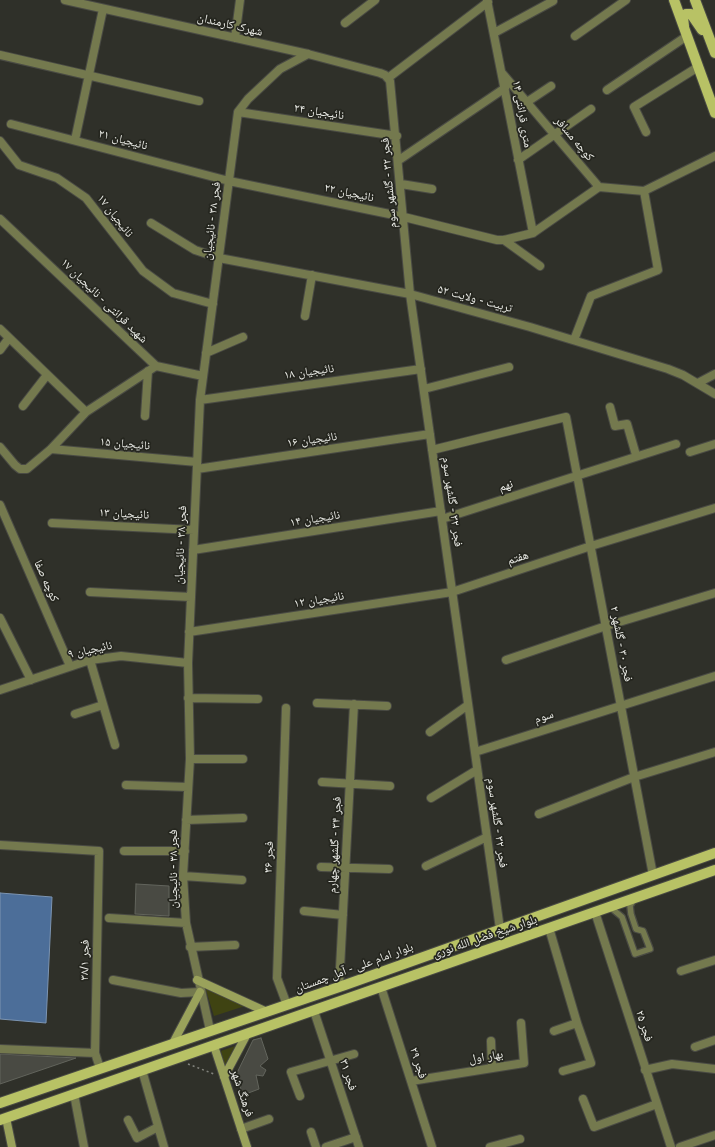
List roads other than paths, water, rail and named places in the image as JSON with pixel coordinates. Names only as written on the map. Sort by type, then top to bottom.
[{"type":"main road","points":[[674,0],[715,113]]},
{"type":"main road","points":[[695,0],[713,48]]},
{"type":"main road","points":[[684,26],[684,17],[686,14],[691,14],[713,48]]},
{"type":"main road","name":"بلوار امام علی - آمل چمستان","points":[[0,1103],[339,987],[715,854]]},
{"type":"main road","name":"بلوار شیخ فضل الله نوری","points":[[142,1070],[715,870]]},
{"type":"main road","points":[[197,980],[267,1012]]},
{"type":"main road","points":[[173,1043],[200,992]]},
{"type":"main road","points":[[210,1030],[214,1046]]},
{"type":"main road","points":[[224,1077],[247,1034]]},
{"type":"main road","name":"فرهنگ شهر","points":[[214,1046],[246,1147]]},
{"type":"main road","points":[[12,1147],[3,1119],[142,1070]]},
{"type":"street","name":"شهرک کارمندان","points":[[65,0],[308,54],[380,73],[388,78]]},
{"type":"street","points":[[235,38],[240,0]]},
{"type":"street","points":[[345,24],[375,0]]},
{"type":"street","points":[[575,36],[626,0]]},
{"type":"street","points":[[388,78],[488,1]]},
{"type":"street","name":"۱۴ متری قرائتی","points":[[488,1],[533,233]]},
{"type":"street","points":[[494,33],[553,1]]},
{"type":"street","points":[[75,140],[103,9]]},
{"type":"street","points":[[607,90],[687,36]]},
{"type":"street","points":[[238,112],[248,99],[280,69],[308,54]]},
{"type":"street","points":[[0,55],[199,101]]},
{"type":"street","points":[[646,132],[634,107],[698,67]]},
{"type":"street","name":"کوچه مسافر","points":[[502,73],[599,187]]},
{"type":"street","name":"فجر ۳۲ - گلشهر سوم","points":[[388,78],[392,84],[410,294],[500,929]]},
{"type":"street","points":[[527,102],[551,86]]},
{"type":"street","points":[[399,160],[505,88]]},
{"type":"street","points":[[518,160],[556,136],[590,109]]},
{"type":"street","name":"نائیجیان ۲۴","points":[[238,112],[397,136]]},
{"type":"street","name":"فجر ۳۸ - نائیجیان","points":[[210,1030],[190,947],[186,923],[183,876],[190,759],[188,663],[200,400],[238,112]]},
{"type":"street","name":"نائیجیان ۲۱","points":[[11,124],[229,181]]},
{"type":"street","name":"نائیجیان ۱۷","points":[[0,141],[19,165],[57,178],[86,198],[143,271],[174,293],[213,304]]},
{"type":"street","points":[[533,233],[599,187],[644,191],[715,156]]},
{"type":"street","name":"نائیجیان ۲۲","points":[[229,181],[404,217],[504,240],[533,233]]},
{"type":"street","points":[[401,184],[432,189]]},
{"type":"street","points":[[574,340],[591,296],[658,270],[644,191]]},
{"type":"street","name":"شهید قرائتی - نائیجیان ۱۷","points":[[0,219],[152,369]]},
{"type":"street","name":"تربیت - ولایت ۵۲","points":[[151,223],[196,250],[219,258],[410,294],[668,368],[698,383],[715,394]]},
{"type":"street","points":[[504,240],[540,266]]},
{"type":"street","points":[[305,316],[312,275]]},
{"type":"street","points":[[0,329],[86,412]]},
{"type":"street","points":[[206,353],[243,337]]},
{"type":"street","points":[[0,350],[9,338]]},
{"type":"street","points":[[424,389],[508,367]]},
{"type":"street","points":[[145,416],[152,369]]},
{"type":"street","points":[[0,447],[15,465],[20,469],[27,469],[51,449],[86,412],[152,369],[203,376]]},
{"type":"street","name":"نائیجیان ۱۸","points":[[200,400],[421,369]]},
{"type":"street","points":[[698,383],[715,374]]},
{"type":"street","points":[[22,406],[47,375]]},
{"type":"street","points":[[610,407],[615,426],[626,424],[636,455]]},
{"type":"street","name":"فجر ۳۰ - گلشهر ۲","points":[[432,450],[566,417],[653,875]]},
{"type":"street","name":"نائیجیان ۱۶","points":[[197,465],[430,434]]},
{"type":"street","name":"نهم","points":[[442,515],[577,476],[636,455],[676,444]]},
{"type":"street","points":[[690,452],[715,444]]},
{"type":"street","name":"نائیجیان ۱۵","points":[[51,449],[197,465]]},
{"type":"street","name":"کوچه صفا","points":[[0,505],[70,666]]},
{"type":"street","name":"هفتم","points":[[452,592],[591,546],[715,508]]},
{"type":"street","name":"نائیجیان ۱۴","points":[[193,550],[442,515]]},
{"type":"street","name":"نائیجیان ۱۳","points":[[52,523],[194,530]]},
{"type":"street","points":[[90,592],[191,597]]},
{"type":"street","name":"نائیجیان ۱۲","points":[[189,632],[452,592]]},
{"type":"street","points":[[506,660],[606,626],[715,592]]},
{"type":"street","points":[[1,623],[31,680]]},
{"type":"street","name":"نائیجیان ۹","points":[[0,690],[90,660],[121,656],[188,663]]},
{"type":"street","points":[[90,660],[115,745]]},
{"type":"street","name":"سوم","points":[[475,752],[715,676]]},
{"type":"street","points":[[188,698],[258,699]]},
{"type":"street","points":[[317,703],[387,706]]},
{"type":"street","name":"فجر ۳۴ - گلشهر چهارم","points":[[339,987],[354,704]]},
{"type":"street","points":[[74,714],[103,705]]},
{"type":"street","points":[[430,732],[468,705]]},
{"type":"street","name":"فجر ۳۶","points":[[286,708],[277,978],[287,1005]]},
{"type":"street","points":[[539,814],[634,777],[715,752]]},
{"type":"street","points":[[190,759],[243,759]]},
{"type":"street","points":[[431,798],[477,770]]},
{"type":"street","points":[[322,782],[390,786]]},
{"type":"street","points":[[126,785],[188,787]]},
{"type":"street","points":[[186,820],[243,818]]},
{"type":"street","points":[[426,866],[487,837]]},
{"type":"street","name":"فجر ۳۸/۱","points":[[0,845],[99,851],[95,1053],[100,1068]]},
{"type":"street","points":[[124,851],[184,851]]},
{"type":"street","points":[[321,867],[389,869]]},
{"type":"street","points":[[183,876],[242,880]]},
{"type":"street","points":[[304,912],[343,915]]},
{"type":"street","name":"فجر ۲۵","points":[[595,912],[671,1147]]},
{"type":"street","points":[[109,918],[186,923]]},
{"type":"street","points":[[549,928],[591,1063],[563,1071]]},
{"type":"street","points":[[190,947],[235,945]]},
{"type":"street","points":[[681,971],[715,960]]},
{"type":"street","points":[[114,980],[181,993],[200,992]]},
{"type":"street","name":"فجر ۲۹","points":[[381,987],[432,1147]]},
{"type":"street","name":"فجر ۳۱","points":[[314,1010],[359,1147]]},
{"type":"street","points":[[554,1031],[577,1022]]},
{"type":"street","name":"بهار اول","points":[[411,1081],[524,1063],[521,1023]]},
{"type":"street","points":[[696,1047],[715,1040]]},
{"type":"street","points":[[491,1041],[492,1068]]},
{"type":"street","points":[[0,1049],[95,1053]]},
{"type":"street","points":[[300,1096],[291,1072],[354,1054]]},
{"type":"street","points":[[646,1070],[672,1064],[715,1069]]},
{"type":"street","points":[[142,1070],[164,1147]]},
{"type":"street","points":[[74,1094],[84,1147]]},
{"type":"street","points":[[583,1100],[594,1127],[657,1104]]},
{"type":"street","points":[[241,1129],[269,1119]]},
{"type":"street","points":[[128,1120],[137,1138],[158,1127]]},
{"type":"street","points":[[311,1132],[316,1147]]},
{"type":"street","points":[[680,1147],[715,1135]]},
{"type":"street","points":[[326,1147],[356,1137]]},
{"type":"street","points":[[490,1147],[520,1139]]},
{"type":"lane","points":[[610,907],[622,917],[635,954],[650,949],[644,931],[636,929],[631,914],[630,906],[634,898]]},
{"type":"water","points":[[0,893],[52,897],[46,1023],[0,1019]]}]
